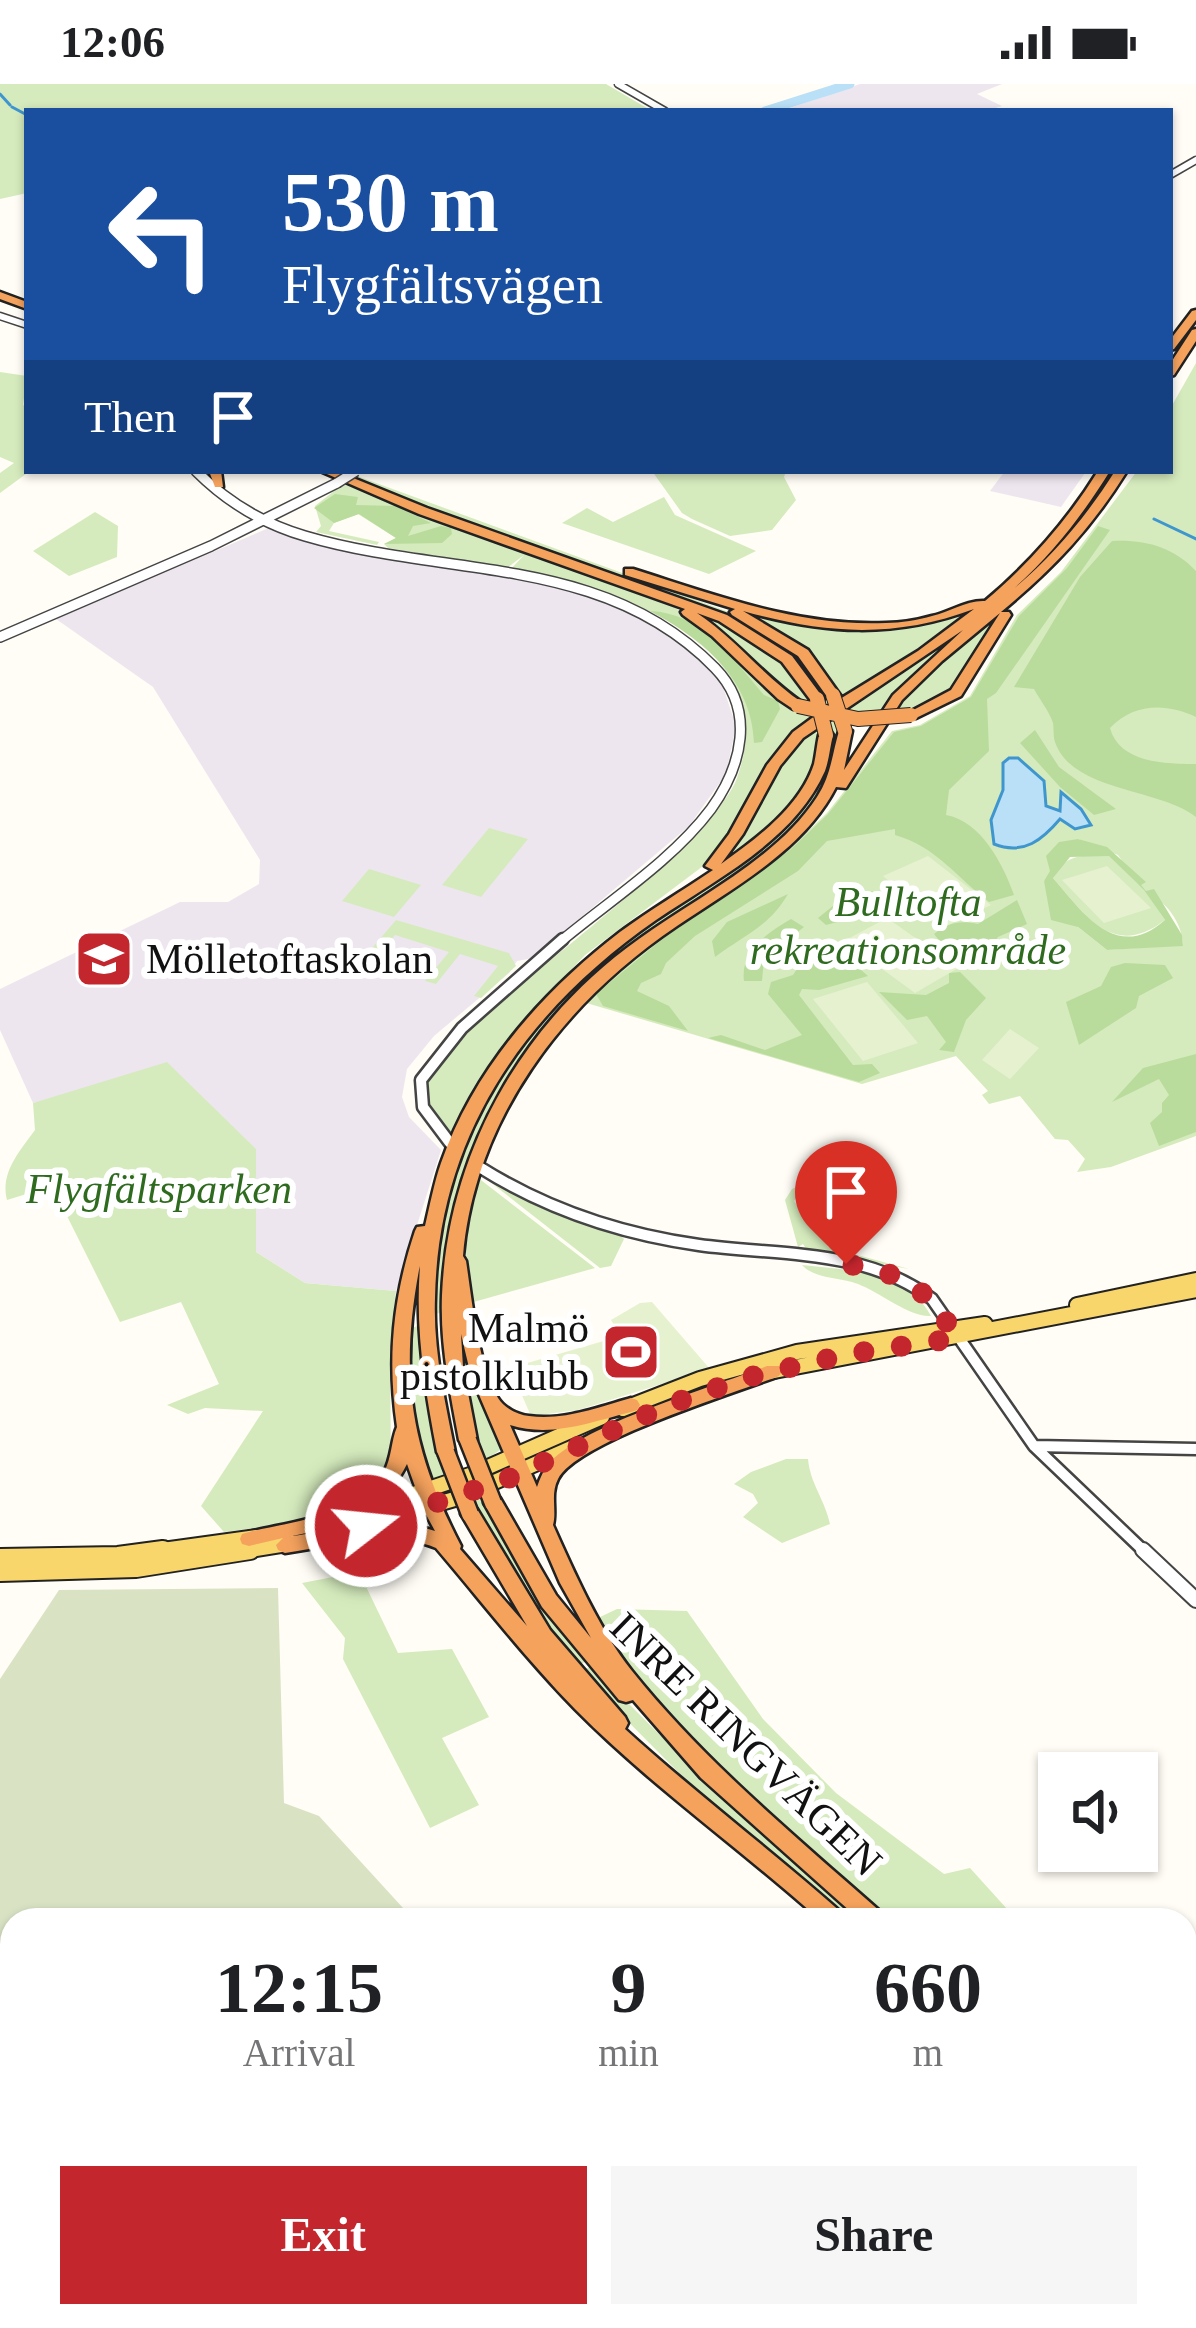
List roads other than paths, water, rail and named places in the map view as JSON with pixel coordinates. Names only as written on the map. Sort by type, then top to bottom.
[{"type":"highway","points":[[1173,342],[1196,313]]},
{"type":"highway","points":[[1173,368],[1196,332]]},
{"type":"highway","points":[[325,474],[423,511]]},
{"type":"highway","name":"INRE RINGVÄGEN","points":[[333,474],[746,629],[787,658],[825,697],[826,735],[819,774],[786,818],[595,958],[513,1042],[467,1118],[434,1216],[424,1318],[431,1390],[446,1452],[470,1514],[514,1593],[580,1682],[639,1743],[821,1908]]},
{"type":"highway","name":"INRE RINGVÄGEN","points":[[360,474],[765,626],[812,663],[845,730],[837,777],[807,820],[768,854],[637,947],[561,1016],[523,1065],[494,1115],[462,1195],[448,1299],[453,1375],[468,1440],[493,1503],[531,1574],[588,1652],[708,1772],[861,1908]]},
{"type":"highway","points":[[598,573],[695,616],[771,689],[798,706],[858,719],[911,715],[944,701],[964,684],[1001,620],[1072,542],[1103,474]]},
{"type":"highway","points":[[656,913],[728,848],[788,746],[813,723],[950,634],[1016,580],[1118,474]]},
{"type":"highway","points":[[807,820],[844,781],[896,700],[1027,588],[1072,542]]},
{"type":"highway","points":[[629,572],[800,623],[858,629],[939,620],[1016,580]]},
{"type":"highway","points":[[462,1195],[460,1291],[487,1393],[516,1465],[613,1660],[708,1772]]},
{"type":"highway","points":[[249,1539],[343,1513],[380,1496],[400,1464],[401,1311],[415,1252],[434,1216]]},
{"type":"highway","points":[[552,1545],[544,1493],[562,1461],[677,1407],[773,1371]]},
{"type":"highway","points":[[487,1393],[501,1414],[526,1424],[631,1405]]},
{"type":"highway","points":[[403,1413],[429,1499],[468,1570]]},
{"type":"highway","points":[[285,1544],[385,1532],[417,1533],[442,1543],[581,1702],[694,1804],[775,1867]]},
{"type":"main road","points":[[0,1573],[136,1568],[285,1544],[429,1499],[668,1405],[773,1371],[1196,1280]]},
{"type":"main road","points":[[516,1465],[631,1405],[700,1379],[797,1352],[954,1333],[1196,1290]]},
{"type":"main road","points":[[0,1558],[82,1559],[249,1539],[429,1499]]},
{"type":"street","points":[[618,84],[660,108]]},
{"type":"street","points":[[199,474],[221,494],[305,536],[548,580],[624,605],[694,645],[730,686],[741,709],[740,757],[698,826],[468,1022],[425,1067],[420,1093],[424,1110],[450,1143]]},
{"type":"street","points":[[0,637],[269,519],[349,474]]},
{"type":"street","points":[[217,478],[269,519]]},
{"type":"street","points":[[482,1168],[533,1198],[632,1232],[895,1275],[926,1293],[1034,1446],[1196,1600]]},
{"type":"street","points":[[1034,1446],[1196,1450]]},
{"type":"water","points":[[1018,758],[1044,781],[1046,806],[1060,811],[1061,792],[1091,825],[1075,829],[1060,819],[1032,844],[1015,848],[994,844],[991,820],[1003,790],[1003,763]]},
{"type":"waterway","points":[[774,108],[850,84]]},
{"type":"waterway","points":[[0,94],[10,105]]},
{"type":"waterway","points":[[12,107],[24,113]]},
{"type":"waterway","points":[[1154,519],[1196,539]]},
{"type":"place","name":"Mölletoftaskolan","points":[[104,959]]},
{"type":"place","name":"Malmö pistolklubb","points":[[631,1352]]},
{"type":"park label","name":"Bulltofta rekreationsområde","points":[[908,926]]},
{"type":"park label","name":"Flygfältsparken","points":[[159,1189]]}]
